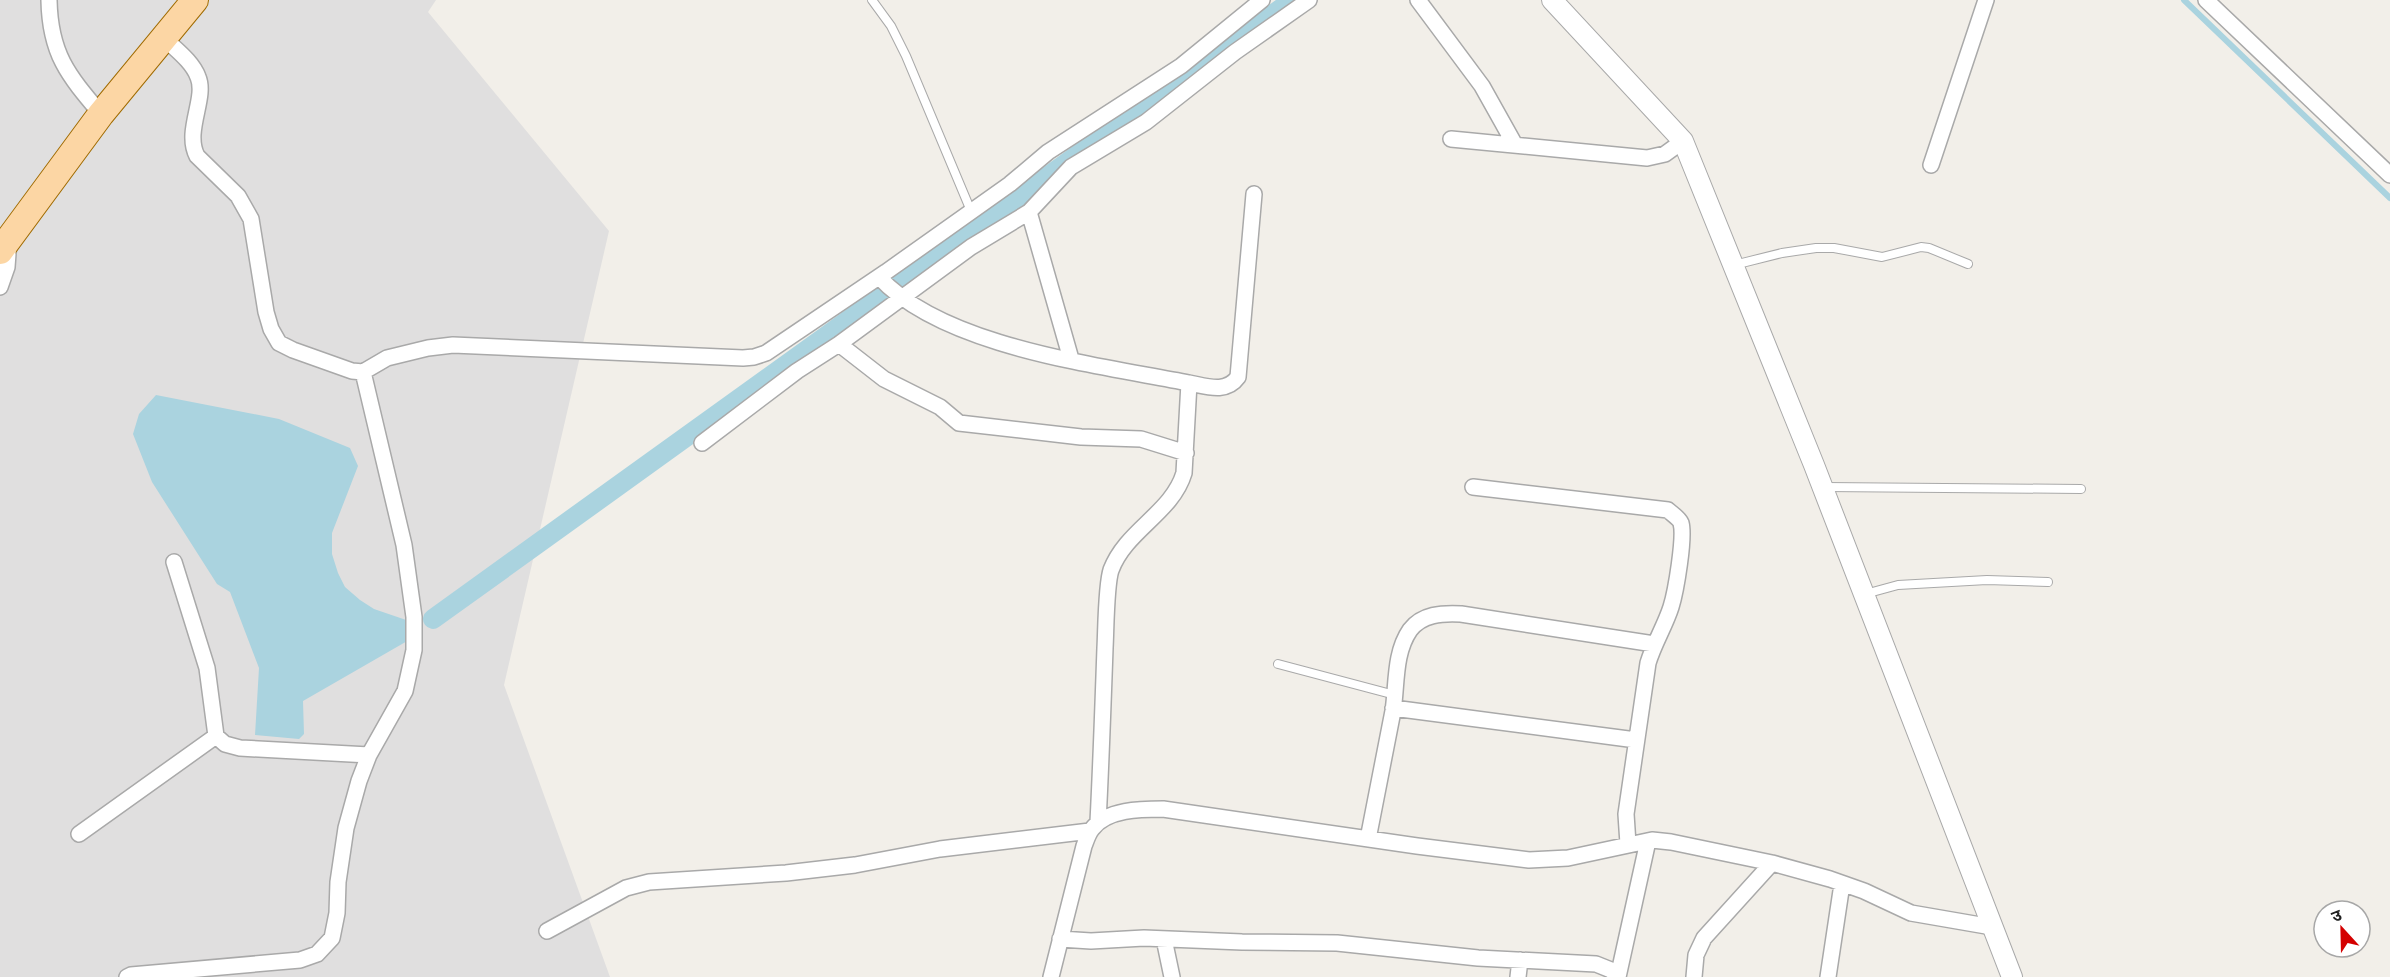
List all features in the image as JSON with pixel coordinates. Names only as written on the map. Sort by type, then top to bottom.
[{"type":"main road","points":[[3,243],[101,114],[195,0]]},
{"type":"street","points":[[49,0],[49,24],[63,65],[76,85],[101,114]]},
{"type":"street","points":[[702,443],[797,371],[839,344],[891,289],[971,211],[1048,152],[1181,66],[1262,0]]},
{"type":"street","points":[[164,38],[190,63],[200,83],[193,149],[197,156],[238,196],[251,219],[266,312],[271,329],[279,343],[352,371],[363,372],[387,358],[428,348],[453,345],[754,357],[971,247],[1029,212],[1071,167],[1146,122],[1235,52],[1309,0]]},
{"type":"street","points":[[1418,0],[1482,86],[1515,145]]},
{"type":"street","points":[[1931,165],[1986,0]]},
{"type":"street","points":[[2206,0],[2390,175]]},
{"type":"street","points":[[1555,1],[1683,141],[1822,487],[2012,977]]},
{"type":"street","points":[[1451,139],[1647,158],[1665,154],[1683,141]]},
{"type":"street","points":[[891,289],[958,329],[1006,345],[1189,383],[1218,388],[1228,387],[1238,377],[1254,194]]},
{"type":"street","points":[[1029,212],[1071,360]]},
{"type":"street","points":[[0,287],[7,267],[3,243]]},
{"type":"street","points":[[839,344],[884,379],[940,406],[960,423],[1081,437],[1141,439],[1186,453]]},
{"type":"street","points":[[127,977],[205,973],[300,960],[317,954],[332,938],[337,913],[338,882],[346,828],[359,781],[369,755],[405,691],[414,650],[414,617],[404,545],[363,372]]},
{"type":"street","points":[[1051,977],[1084,846],[1094,827],[1110,572],[1119,555],[1141,528],[1172,499],[1185,473],[1189,383]]},
{"type":"street","points":[[1473,487],[1668,510],[1680,520],[1683,534],[1672,606],[1653,644],[1648,663],[1626,814],[1628,844]]},
{"type":"street","points":[[174,562],[207,668],[216,736],[225,744],[240,748],[369,755]]},
{"type":"street","points":[[1368,839],[1394,702],[1398,663],[1411,630],[1424,619],[1440,612],[1461,614],[1653,644]]},
{"type":"street","points":[[1394,702],[1636,740]]},
{"type":"street","points":[[79,834],[216,736]]},
{"type":"street","points":[[548,931],[626,888],[649,882],[786,873],[855,865],[940,849],[1094,827],[1126,811],[1163,809],[1528,860],[1568,858],[1648,841],[1671,842],[1772,863],[1842,884],[1911,913],[1992,927]]},
{"type":"street","points":[[1060,939],[1091,941],[1125,938],[1337,943],[1478,958],[1596,964],[1611,970],[1618,977],[1648,841]]},
{"type":"street","points":[[1694,977],[1696,955],[1704,938],[1772,863]]},
{"type":"street","points":[[1828,977],[1842,884]]},
{"type":"street","points":[[1164,939],[1172,977]]},
{"type":"street","points":[[1518,977],[1520,960]]},
{"type":"lane","points":[[872,0],[891,26],[906,56],[971,211]]},
{"type":"lane","points":[[1733,266],[1782,253],[1816,248],[1834,248],[1882,257],[1921,247],[1968,264]]},
{"type":"lane","points":[[1822,487],[2081,489]]},
{"type":"lane","points":[[1864,594],[1898,585],[1987,580],[2048,582]]},
{"type":"lane","points":[[1278,663],[1394,702]]},
{"type":"shaded area","points":[[0,0],[436,0],[428,12],[609,231],[504,685],[610,977],[0,977]]},
{"type":"water","points":[[156,395],[279,419],[350,448],[358,466],[332,533],[332,554],[345,587],[360,600],[374,609],[412,622],[409,640],[303,701],[304,734],[299,739],[255,735],[259,668],[230,592],[217,584],[152,482],[133,434],[139,414]]},
{"type":"waterway","points":[[433,619],[1293,0]]},
{"type":"waterway","points":[[2184,0],[2390,198]]}]
